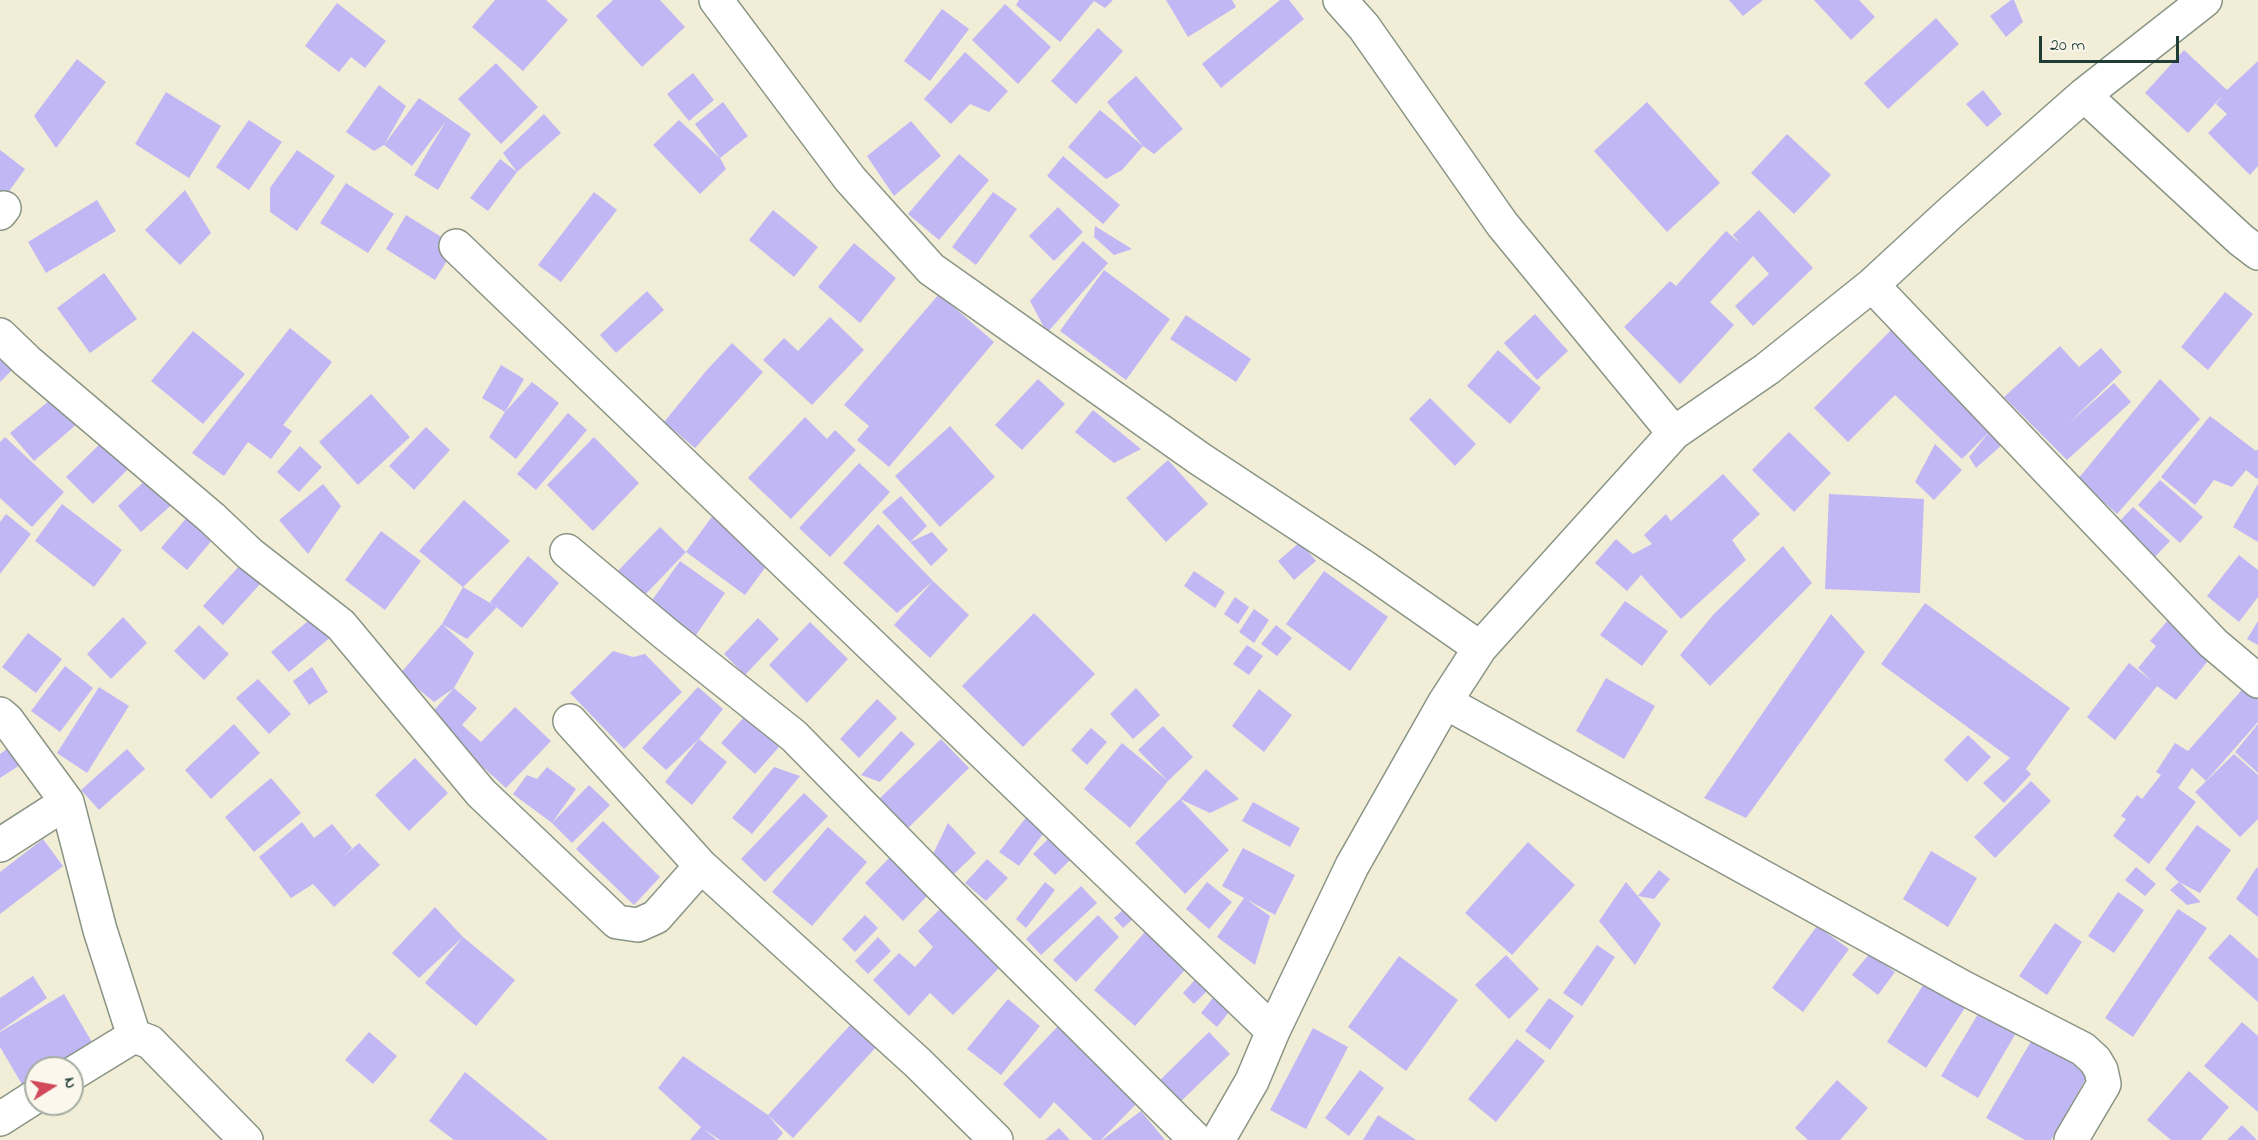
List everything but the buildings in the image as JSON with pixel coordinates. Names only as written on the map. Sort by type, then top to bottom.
[{"type":"street","points":[[716,0],[850,180],[932,268],[1200,459],[1364,567],[1480,648]]},
{"type":"street","points":[[1340,0],[1364,27],[1502,224],[1674,433]]},
{"type":"street","points":[[1218,1140],[1252,1081],[1273,1031],[1352,866],[1445,702],[1480,648],[1674,433],[1767,369],[1872,285],[2084,95],[2205,0]]},
{"type":"street","points":[[2084,95],[2241,240],[2258,253]]},
{"type":"street","points":[[456,246],[1273,1031]]},
{"type":"street","points":[[1872,285],[2213,643],[2258,681]]},
{"type":"street","points":[[0,335],[27,361],[212,518],[250,554],[341,625],[481,793],[617,922],[638,925],[656,918],[701,866]]},
{"type":"street","points":[[567,551],[794,736],[1196,1140]]},
{"type":"street","points":[[1445,702],[1964,988],[2083,1049],[2095,1060],[2101,1070],[2104,1084],[2071,1140]]},
{"type":"street","points":[[0,714],[7,720],[67,802],[100,930],[134,1036]]},
{"type":"street","points":[[570,721],[701,866],[910,1055],[996,1140]]},
{"type":"street","points":[[0,846],[67,802]]},
{"type":"street","points":[[84,1067],[134,1036]]},
{"type":"street","points":[[134,1036],[150,1042],[246,1140]]},
{"type":"street","points":[[0,1119],[24,1104]]}]
